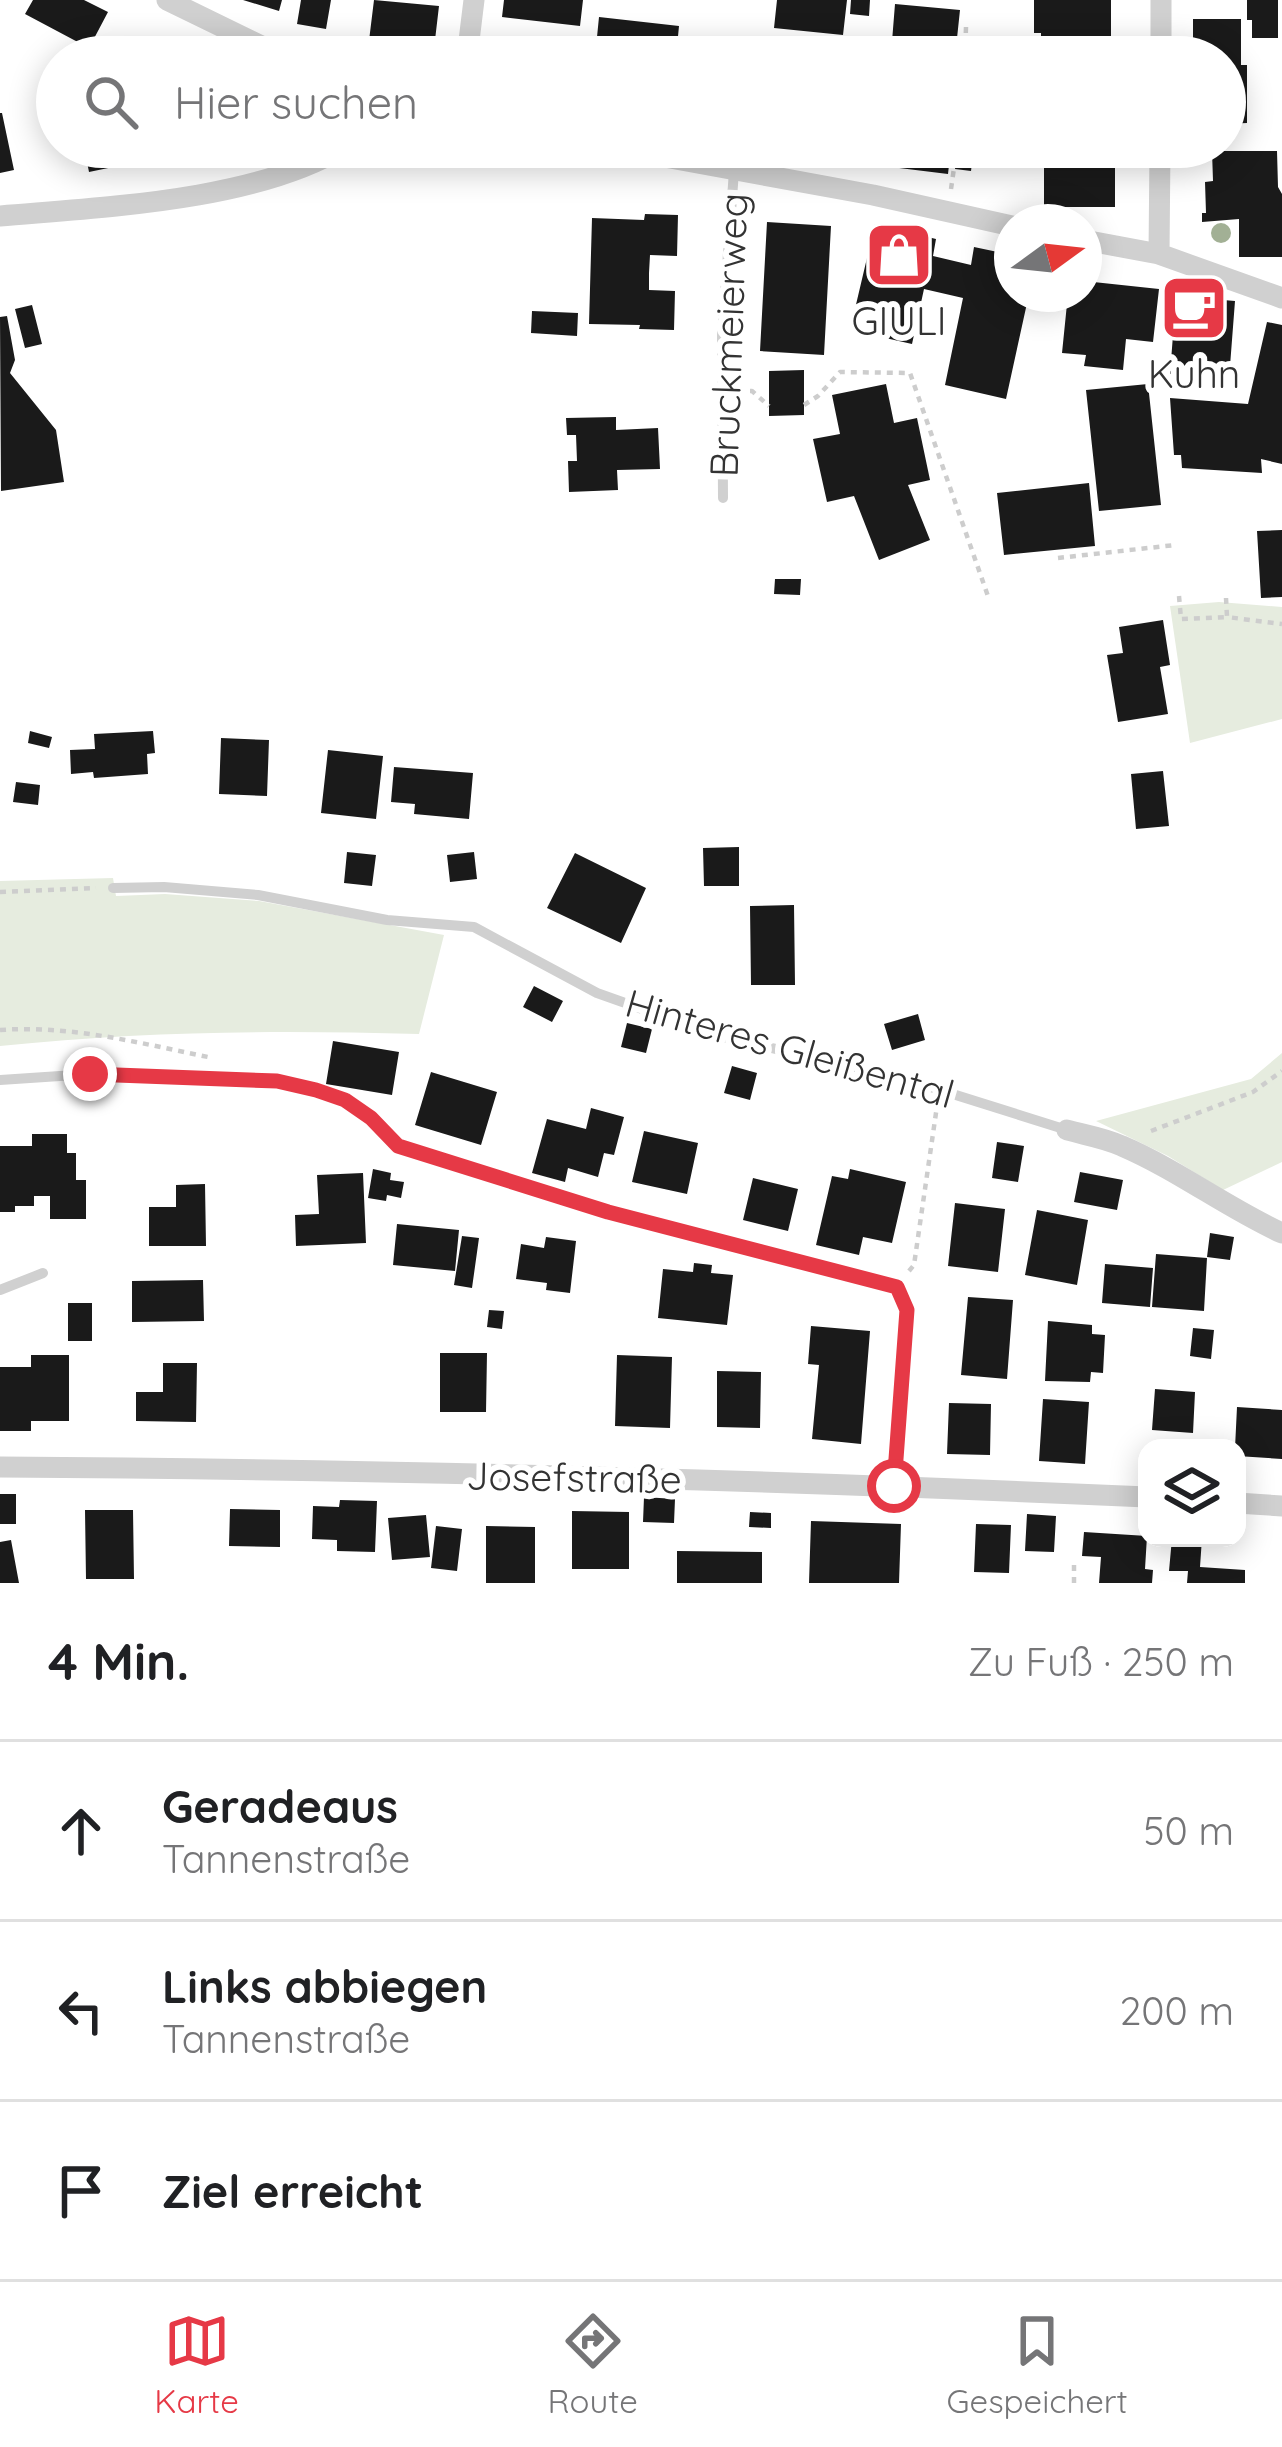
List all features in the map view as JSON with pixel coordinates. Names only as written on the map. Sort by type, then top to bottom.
[{"type":"street","points":[[167,0],[241,36]]},
{"type":"street","points":[[470,36],[474,0]]},
{"type":"street","points":[[1161,0],[1161,36]]},
{"type":"street","points":[[0,216],[196,196],[296,168]]},
{"type":"street","points":[[718,168],[994,222]]},
{"type":"street","points":[[1159,254],[1160,168]]},
{"type":"street","points":[[1102,243],[1159,254],[1282,298]]},
{"type":"street","name":"Hinteres Gleißental","points":[[1067,1130],[1119,1144],[1282,1233]]},
{"type":"street","name":"Josefstraße","points":[[0,1467],[271,1469],[1138,1497]]},
{"type":"street","points":[[1246,1504],[1282,1506]]},
{"type":"lane","name":"Bruckmeierweg","points":[[723,498],[722,335],[734,171]]},
{"type":"lane","name":"Hinteres Gleißental","points":[[113,888],[258,895],[388,920],[474,927],[597,993],[718,1036],[892,1075],[1067,1130]]},
{"type":"lane","points":[[0,1080],[90,1074],[277,1081],[345,1100],[398,1146],[608,1212],[897,1287],[907,1310],[894,1486]]},
{"type":"lane","points":[[0,1290],[43,1274]]},
{"type":"path","points":[[966,27],[966,36]]},
{"type":"path","points":[[948,212],[954,168]]},
{"type":"path","points":[[804,405],[840,372],[910,373],[989,599]]},
{"type":"path","points":[[722,391],[752,391],[769,406]]},
{"type":"path","points":[[923,449],[934,447]]},
{"type":"path","points":[[1058,558],[1175,545]]},
{"type":"path","points":[[1179,596],[1180,620],[1227,617],[1282,624]]},
{"type":"path","points":[[1226,598],[1227,617]]},
{"type":"path","points":[[0,892],[113,888]]},
{"type":"path","points":[[0,1030],[105,1035],[226,1060]]},
{"type":"path","points":[[1119,1144],[1253,1092],[1282,1071]]},
{"type":"path","points":[[914,1265],[940,1089]]},
{"type":"path","points":[[1073,1583],[1074,1564]]},
{"type":"shaded area","points":[[1219,602],[1282,607],[1282,719],[1190,743],[1170,606]]},
{"type":"shaded area","points":[[113,878],[116,896],[165,894],[259,901],[444,935],[419,1034],[209,1033],[0,1046],[0,881]]},
{"type":"shaded area","points":[[1282,1053],[1282,1162],[1223,1190],[1168,1156],[1096,1121],[1251,1079]]},
{"type":"building","points":[[33,0],[84,0],[108,12],[95,36],[66,36],[25,14]]},
{"type":"building","points":[[243,0],[282,0],[279,11]]},
{"type":"building","points":[[301,0],[331,0],[326,29],[297,24]]},
{"type":"building","points":[[374,0],[439,6],[435,36],[370,36]]},
{"type":"building","points":[[504,0],[583,0],[580,26],[502,17]]},
{"type":"building","points":[[777,0],[847,0],[843,35],[774,28]]},
{"type":"building","points":[[851,0],[870,0],[869,16],[850,14]]},
{"type":"building","points":[[1034,0],[1111,0],[1111,36],[1034,33]]},
{"type":"building","points":[[1247,0],[1278,0],[1278,38],[1252,38]]},
{"type":"building","points":[[895,4],[960,10],[957,36],[892,36]]},
{"type":"building","points":[[599,17],[679,26],[678,36],[597,36]]},
{"type":"building","points":[[1193,19],[1241,19],[1241,36],[1193,36]]},
{"type":"building","points":[[0,113],[14,170],[0,173]]},
{"type":"building","points":[[1246,151],[1277,151],[1282,257],[1239,257],[1239,219],[1202,222],[1205,182],[1213,181],[1213,168],[1246,168]]},
{"type":"building","points":[[899,168],[949,168],[948,174]]},
{"type":"building","points":[[1044,168],[1115,168],[1115,207],[1044,204]]},
{"type":"building","points":[[645,214],[678,215],[677,256],[650,255],[649,273],[649,290],[675,291],[674,330],[589,324],[592,218],[644,220]]},
{"type":"building","points":[[767,222],[831,226],[824,355],[760,351]]},
{"type":"building","points":[[875,224],[936,239],[933,256],[971,265],[974,247],[994,251],[994,312],[1025,312],[1006,399],[945,385],[963,298],[924,289],[912,344],[850,330]]},
{"type":"building","points":[[1102,283],[1159,289],[1153,342],[1126,339],[1123,370],[1084,366],[1086,355],[1062,353],[1066,312],[1102,312]]},
{"type":"building","points":[[1176,296],[1235,301],[1229,379],[1170,374]]},
{"type":"building","points":[[32,305],[42,344],[25,348],[15,309]]},
{"type":"building","points":[[532,311],[578,313],[577,336],[531,333]]},
{"type":"building","points":[[7,316],[15,360],[10,373],[56,430],[64,482],[1,491],[0,317]]},
{"type":"building","points":[[1267,322],[1282,325],[1282,464],[1261,459],[1262,473],[1182,468],[1181,455],[1174,455],[1170,398],[1248,404]]},
{"type":"building","points":[[804,370],[804,415],[769,416],[769,371]]},
{"type":"building","points":[[886,384],[894,423],[917,418],[930,480],[908,485],[930,540],[879,560],[854,496],[827,502],[813,439],[840,434],[832,395]]},
{"type":"building","points":[[1148,384],[1161,505],[1099,511],[1086,390]]},
{"type":"building","points":[[616,417],[616,430],[658,428],[660,469],[617,470],[618,490],[569,492],[568,461],[577,461],[576,435],[567,435],[566,418]]},
{"type":"building","points":[[1089,483],[1095,546],[1004,555],[997,493]]},
{"type":"building","points":[[1282,530],[1282,597],[1261,598],[1257,531]]},
{"type":"building","points":[[775,579],[801,579],[800,595],[774,594]]},
{"type":"building","points":[[1163,620],[1170,665],[1160,667],[1168,714],[1118,722],[1107,655],[1123,653],[1119,627]]},
{"type":"building","points":[[30,731],[52,737],[49,748],[28,743]]},
{"type":"building","points":[[153,731],[155,753],[147,754],[148,774],[94,778],[93,772],[71,774],[70,750],[95,749],[94,734]]},
{"type":"building","points":[[221,738],[269,740],[267,796],[219,794]]},
{"type":"building","points":[[328,750],[383,756],[376,819],[321,813]]},
{"type":"building","points":[[394,767],[473,773],[469,819],[414,814],[415,804],[391,802]]},
{"type":"building","points":[[1163,771],[1169,826],[1136,829],[1131,774]]},
{"type":"building","points":[[16,782],[40,785],[38,805],[13,802]]},
{"type":"building","points":[[739,847],[739,886],[704,886],[703,848]]},
{"type":"building","points":[[347,852],[376,855],[372,886],[344,883]]},
{"type":"building","points":[[474,852],[477,879],[450,882],[447,855]]},
{"type":"building","points":[[575,853],[646,888],[621,943],[547,908]]},
{"type":"building","points":[[794,905],[795,985],[751,985],[750,906]]},
{"type":"building","points":[[534,986],[563,1001],[552,1022],[523,1007]]},
{"type":"building","points":[[918,1014],[925,1040],[892,1050],[884,1024]]},
{"type":"building","points":[[627,1023],[652,1029],[646,1053],[621,1047]]},
{"type":"building","points":[[333,1041],[399,1052],[392,1095],[326,1084]]},
{"type":"building","points":[[732,1066],[757,1073],[750,1100],[724,1093]]},
{"type":"building","points":[[431,1072],[497,1092],[481,1145],[415,1125]]},
{"type":"building","points":[[591,1108],[624,1117],[614,1155],[604,1153],[598,1177],[568,1168],[565,1182],[532,1173],[547,1119],[586,1129]]},
{"type":"building","points":[[644,1131],[698,1143],[687,1194],[632,1182]]},
{"type":"building","points":[[32,1134],[67,1134],[67,1153],[76,1153],[76,1180],[86,1180],[86,1219],[50,1219],[50,1196],[34,1196],[34,1206],[0,1212],[0,1146],[32,1146]]},
{"type":"building","points":[[997,1142],[1024,1146],[1018,1182],[992,1178]]},
{"type":"building","points":[[373,1169],[404,1182],[401,1198],[368,1198]]},
{"type":"building","points":[[850,1169],[906,1182],[892,1243],[863,1237],[859,1255],[816,1245],[832,1176],[848,1179]]},
{"type":"building","points":[[1080,1172],[1123,1180],[1117,1210],[1074,1202]]},
{"type":"building","points":[[363,1173],[366,1243],[296,1246],[295,1215],[319,1214],[317,1175]]},
{"type":"building","points":[[753,1178],[798,1189],[788,1231],[743,1220]]},
{"type":"building","points":[[205,1184],[206,1246],[149,1246],[149,1207],[176,1207],[176,1185]]},
{"type":"building","points":[[955,1203],[1005,1209],[998,1272],[948,1266]]},
{"type":"building","points":[[1037,1210],[1088,1220],[1077,1285],[1025,1275]]},
{"type":"building","points":[[397,1224],[459,1230],[455,1271],[393,1265]]},
{"type":"building","points":[[1210,1233],[1234,1237],[1230,1260],[1207,1257]]},
{"type":"building","points":[[462,1236],[479,1238],[472,1288],[454,1285]]},
{"type":"building","points":[[546,1237],[576,1241],[570,1293],[546,1290],[547,1283],[516,1279],[521,1244],[544,1248]]},
{"type":"building","points":[[1156,1254],[1207,1258],[1204,1311],[1152,1307]]},
{"type":"building","points":[[694,1263],[712,1265],[711,1273],[733,1275],[727,1325],[658,1318],[663,1269],[693,1272]]},
{"type":"building","points":[[1105,1264],[1153,1268],[1150,1307],[1102,1303]]},
{"type":"building","points":[[203,1280],[204,1321],[132,1322],[132,1281]]},
{"type":"building","points":[[968,1297],[1013,1300],[1007,1379],[961,1375]]},
{"type":"building","points":[[68,1303],[92,1303],[92,1341],[68,1341]]},
{"type":"building","points":[[489,1310],[504,1311],[502,1329],[487,1327]]},
{"type":"building","points":[[1048,1321],[1092,1325],[1092,1334],[1105,1335],[1103,1373],[1091,1372],[1090,1382],[1045,1381]]},
{"type":"building","points":[[811,1326],[870,1331],[861,1444],[812,1439],[819,1365],[808,1364]]},
{"type":"building","points":[[1193,1328],[1214,1330],[1211,1359],[1190,1356]]},
{"type":"building","points":[[440,1353],[487,1353],[486,1412],[440,1412]]},
{"type":"building","points":[[31,1355],[69,1355],[69,1421],[31,1421],[31,1431],[0,1431],[0,1367],[31,1367]]},
{"type":"building","points":[[617,1355],[672,1357],[670,1428],[615,1426]]},
{"type":"building","points":[[163,1363],[197,1363],[196,1422],[136,1421],[136,1392],[163,1392]]},
{"type":"building","points":[[717,1371],[761,1372],[760,1428],[717,1427]]},
{"type":"building","points":[[1155,1389],[1195,1392],[1193,1433],[1152,1430]]},
{"type":"building","points":[[1043,1399],[1089,1402],[1085,1464],[1039,1461]]},
{"type":"building","points":[[949,1403],[991,1404],[990,1455],[947,1454]]},
{"type":"building","points":[[1237,1407],[1282,1410],[1282,1459],[1246,1457],[1246,1439],[1235,1439]]},
{"type":"building","points":[[0,1494],[16,1494],[16,1524],[0,1524]]},
{"type":"building","points":[[644,1497],[675,1499],[674,1523],[643,1522]]},
{"type":"building","points":[[340,1500],[377,1501],[375,1552],[337,1551],[337,1540],[312,1539],[313,1506],[339,1507]]},
{"type":"building","points":[[230,1509],[280,1510],[280,1547],[229,1546]]},
{"type":"building","points":[[85,1510],[133,1510],[134,1579],[86,1579]]},
{"type":"building","points":[[572,1511],[629,1512],[629,1569],[572,1569]]},
{"type":"building","points":[[750,1512],[771,1513],[771,1528],[749,1527]]},
{"type":"building","points":[[1027,1514],[1056,1516],[1054,1552],[1025,1551]]},
{"type":"building","points":[[426,1515],[430,1557],[392,1560],[388,1518]]},
{"type":"building","points":[[811,1521],[901,1524],[899,1583],[809,1583]]},
{"type":"building","points":[[976,1524],[1011,1525],[1009,1573],[974,1572]]},
{"type":"building","points":[[436,1526],[462,1529],[457,1571],[431,1568]]},
{"type":"building","points":[[486,1526],[535,1527],[535,1583],[486,1583]]},
{"type":"building","points":[[1084,1532],[1138,1535],[1138,1547],[1146,1547],[1145,1569],[1153,1570],[1152,1583],[1099,1583],[1101,1557],[1082,1556]]},
{"type":"building","points":[[11,1540],[19,1583],[0,1583],[0,1542]]},
{"type":"building","points":[[1171,1547],[1201,1547],[1200,1567],[1245,1570],[1245,1583],[1187,1583],[1188,1571],[1169,1571]]},
{"type":"building","points":[[677,1551],[762,1552],[762,1583],[677,1583]]},
{"type":"place","name":"GIULI","points":[[899,255]]},
{"type":"place","name":"Kuhn","points":[[1194,308]]},
{"type":"route","points":[[90,1074],[277,1081],[316,1090],[345,1100],[398,1146],[608,1212],[897,1287],[907,1310],[894,1486]]}]
